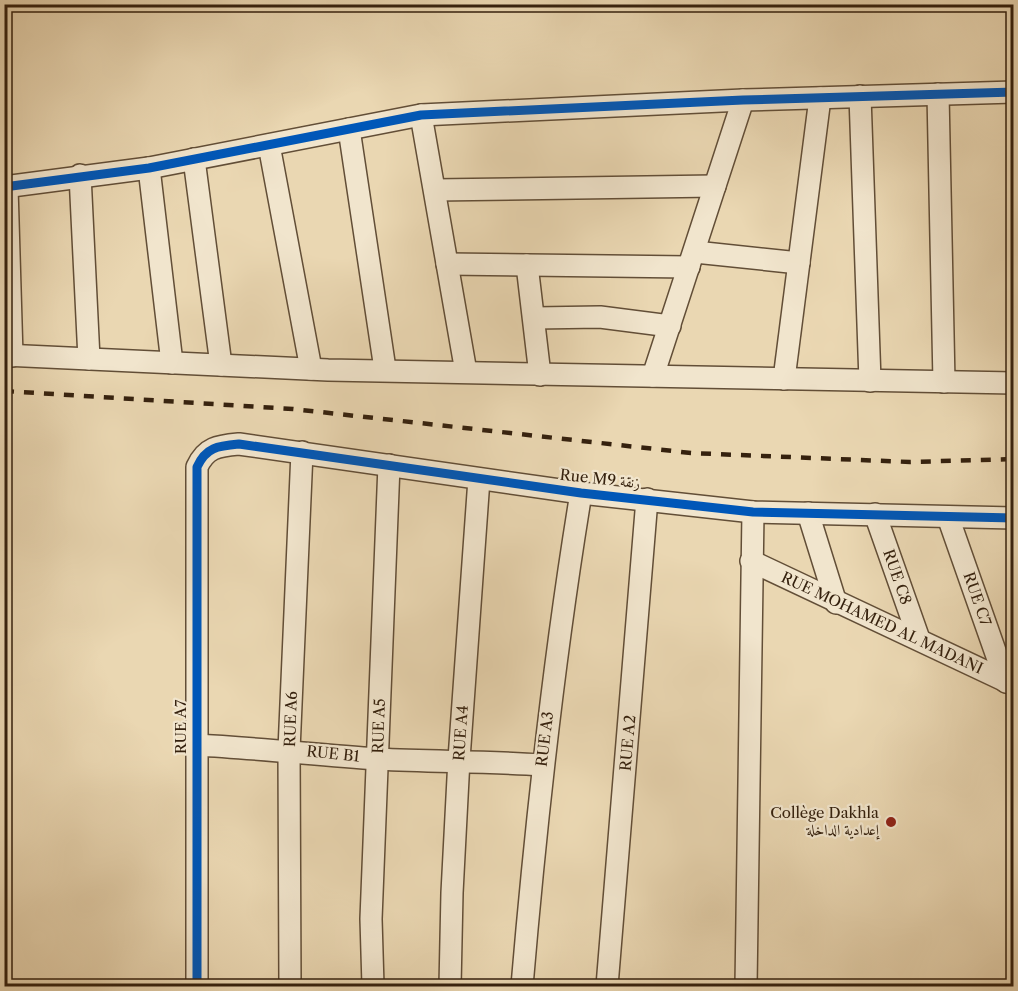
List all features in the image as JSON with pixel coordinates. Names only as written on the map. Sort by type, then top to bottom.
[{"type":"street","points":[[1014,92],[743,100],[421,116],[149,168],[80,175],[6,187],[8,355],[311,369],[1014,382]]},
{"type":"street","points":[[938,94],[944,382]]},
{"type":"street","points":[[860,96],[870,381]]},
{"type":"street","points":[[784,379],[820,98]]},
{"type":"street","points":[[653,376],[743,100]]},
{"type":"street","points":[[421,116],[466,372]]},
{"type":"street","points":[[349,129],[385,369]]},
{"type":"street","points":[[269,145],[311,369]]},
{"type":"street","points":[[194,159],[221,365]]},
{"type":"street","points":[[149,168],[172,363]]},
{"type":"street","points":[[80,175],[89,359]]},
{"type":"street","points":[[435,190],[715,186]]},
{"type":"street","points":[[447,264],[527,265],[692,259],[799,262]]},
{"type":"street","points":[[527,265],[540,375]]},
{"type":"street","points":[[535,318],[600,317],[670,326]]},
{"type":"street","name":"Rue M9 زنقة","points":[[197,467],[202,455],[210,449],[239,444],[581,493],[753,512],[1014,518]]},
{"type":"street","name":"RUE A6","points":[[290,987],[289,750],[302,452]]},
{"type":"street","name":"RUE A5","points":[[373,987],[371,919],[389,465]]},
{"type":"street","name":"RUE A7","points":[[197,467],[197,987]]},
{"type":"street","name":"RUE A4","points":[[450,987],[459,759],[479,479]]},
{"type":"street","name":"RUE A3","points":[[522,987],[542,765],[559,628],[581,493]]},
{"type":"street","name":"RUE A2","points":[[607,987],[646,499]]},
{"type":"street","points":[[746,987],[753,512]]},
{"type":"street","points":[[808,513],[836,603]]},
{"type":"street","name":"RUE C8","points":[[875,514],[919,639]]},
{"type":"street","name":"RUE C7","points":[[948,517],[1010,683]]},
{"type":"street","name":"RUE MOHAMED AL MADANI","points":[[751,561],[1010,683]]},
{"type":"street","name":"RUE B1","points":[[196,746],[289,750],[378,759],[459,759],[542,765]]},
{"type":"railway","points":[[4,391],[293,409],[691,453],[910,462],[1014,459]]},
{"type":"cycle path","points":[[4,187],[149,168],[421,115],[743,100],[1014,92]]},
{"type":"cycle path","points":[[197,986],[197,467],[209,451],[239,444],[581,493],[753,512],[1014,518]]},
{"type":"place","name":"Collège Dakhla إعدادية الداخلة","points":[[891,822]]}]
